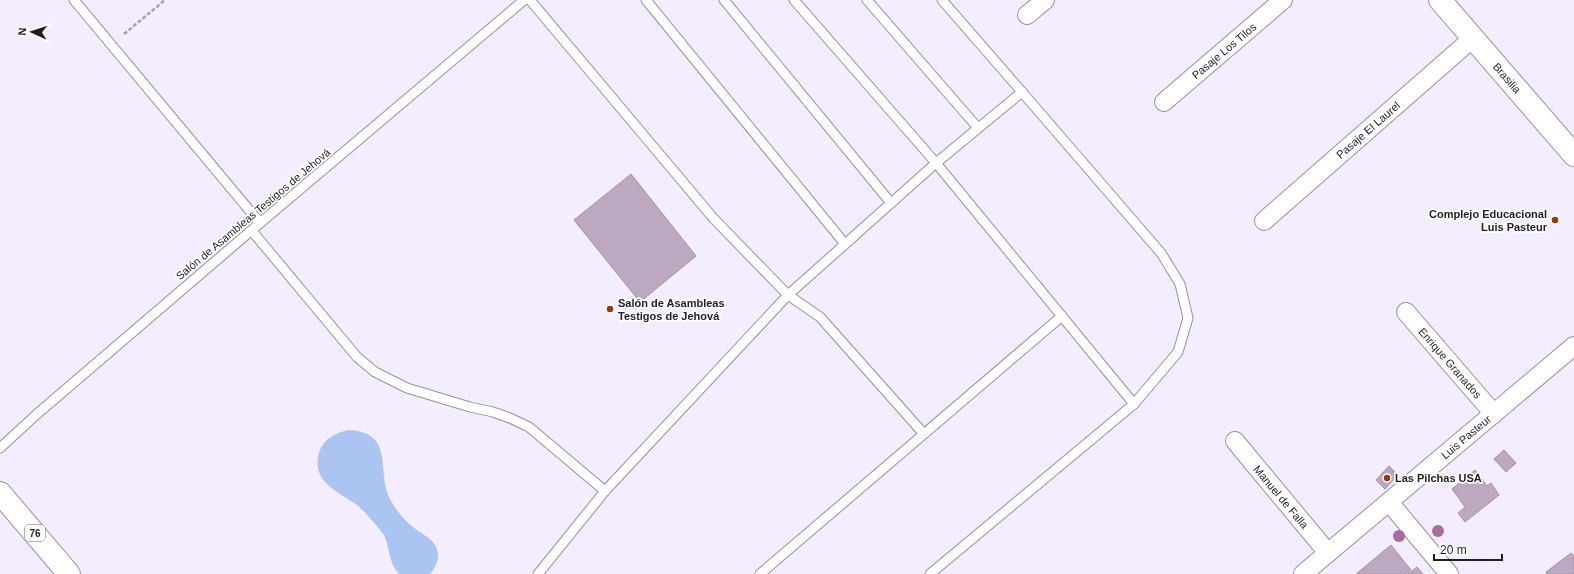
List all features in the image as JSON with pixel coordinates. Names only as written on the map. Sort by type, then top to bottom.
[{"type":"street","points":[[1027,15],[1045,0]]},
{"type":"street","name":"Pasaje Los Tilos","points":[[1164,102],[1283,0]]},
{"type":"street","name":"Brasilia","points":[[1440,0],[1574,155]]},
{"type":"street","name":"Pasaje El Laurel","points":[[1264,221],[1473,38]]},
{"type":"street","name":"Enrique Granados","points":[[1406,312],[1494,414]]},
{"type":"street","name":"Luis Pasteur","points":[[1303,574],[1574,346]]},
{"type":"street","name":"Manuel de Falla","points":[[1234,442],[1328,553]]},
{"type":"street","name":"76","points":[[0,492],[69,574]]},
{"type":"street","points":[[1389,502],[1448,574]]},
{"type":"lane","points":[[74,0],[260,223]]},
{"type":"lane","name":"Salón de Asambleas Testigos de Jehová","points":[[0,448],[43,409],[260,223],[524,0]]},
{"type":"lane","points":[[530,0],[714,219],[788,295],[820,317],[924,434]]},
{"type":"lane","points":[[646,0],[845,244]]},
{"type":"lane","points":[[724,0],[891,203]]},
{"type":"lane","points":[[794,0],[936,163],[1134,404]]},
{"type":"lane","points":[[867,0],[978,128]]},
{"type":"lane","points":[[930,574],[1134,404],[1178,352],[1188,318],[1180,284],[1161,253],[942,0]]},
{"type":"lane","points":[[538,574],[604,491],[788,295],[936,163],[1022,92]]},
{"type":"lane","points":[[252,231],[357,357],[375,372],[407,388],[470,407],[493,412],[522,424],[548,442],[604,491]]},
{"type":"lane","points":[[760,574],[1062,316]]},
{"type":"path","points":[[112,45],[165,0]]},
{"type":"water","points":[[348,430],[363,432],[373,438],[379,446],[382,456],[384,478],[391,501],[398,512],[413,527],[430,539],[437,549],[437,562],[430,574],[399,574],[393,566],[387,542],[381,531],[360,507],[327,484],[318,470],[320,450],[325,442],[331,437]]},
{"type":"building","points":[[631,174],[696,256],[640,302],[574,220]]},
{"type":"building","points":[[1504,450],[1516,463],[1506,472],[1494,459]]},
{"type":"building","name":"Las Pilchas USA","points":[[1389,466],[1398,475],[1385,489],[1376,480]]},
{"type":"building","points":[[1475,470],[1487,486],[1491,483],[1499,495],[1465,522],[1458,513],[1465,507],[1452,489]]},
{"type":"building","points":[[1391,545],[1411,570],[1406,574],[1356,574]]},
{"type":"building","points":[[1571,553],[1574,556],[1574,574],[1547,574],[1546,572]]},
{"type":"building","points":[[1417,567],[1423,574],[1408,574]]},
{"type":"place","name":"Complejo Educacional Luis Pasteur","points":[[1555,220]]},
{"type":"place","name":"Salón de Asambleas Testigos de Jehová","points":[[610,309]]},
{"type":"place","name":"Las Pilchas USA","points":[[1387,478]]}]
